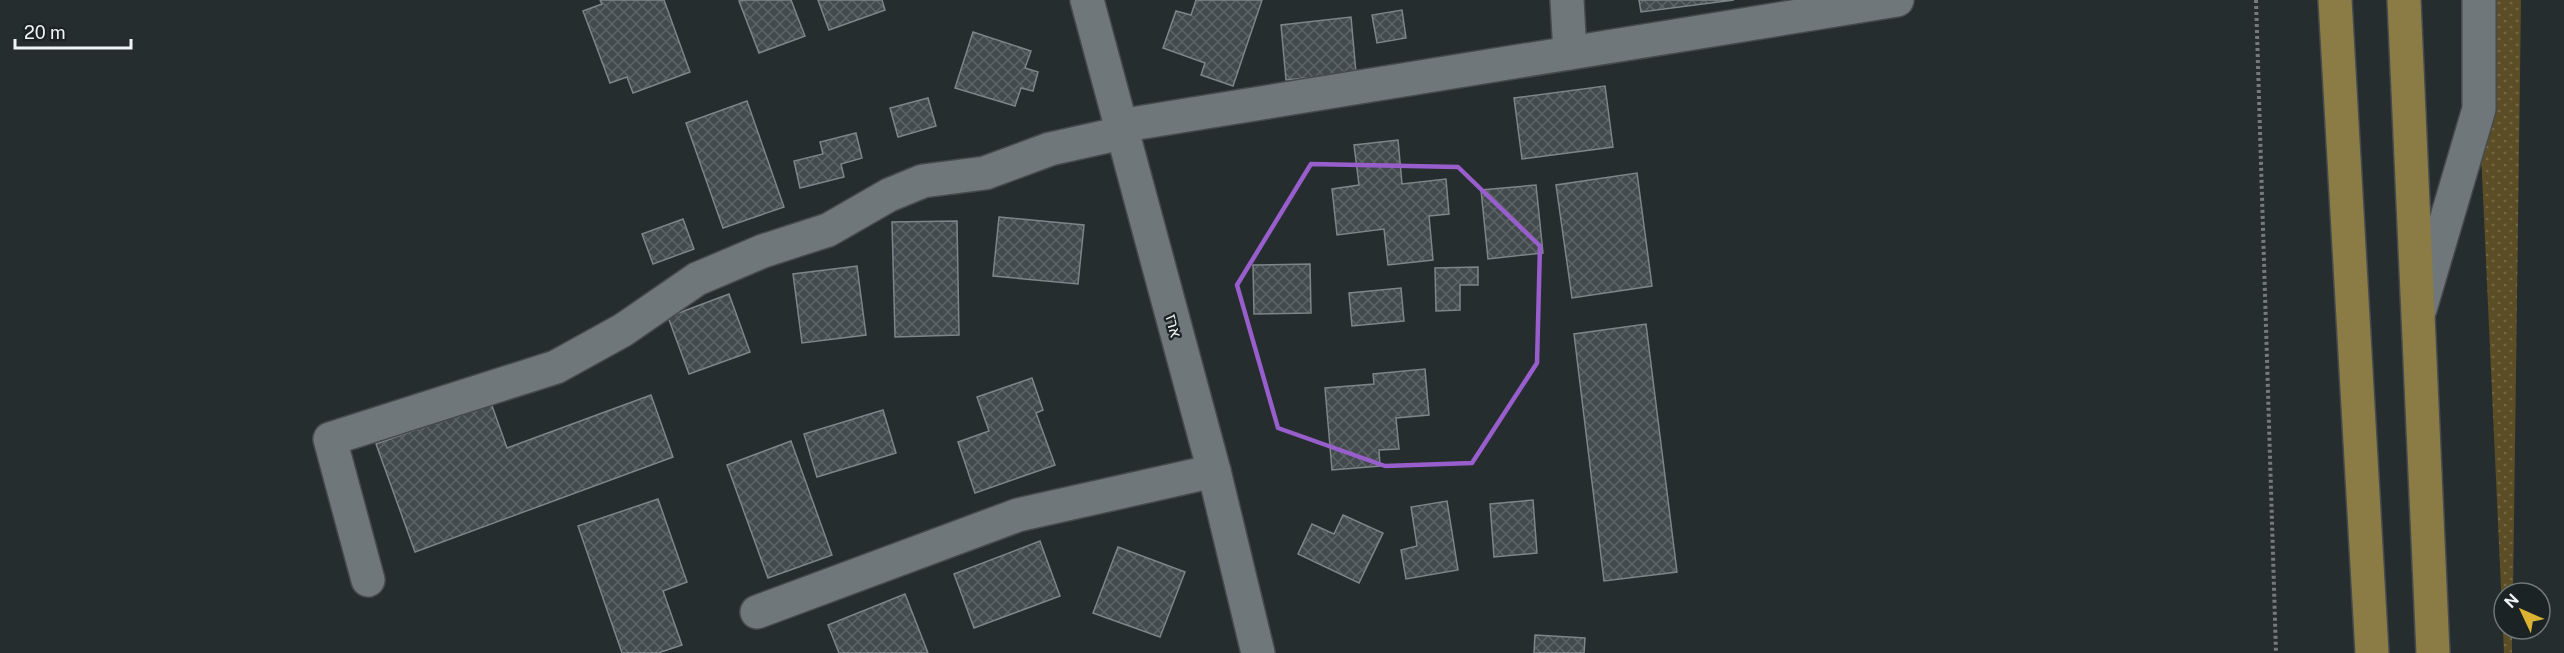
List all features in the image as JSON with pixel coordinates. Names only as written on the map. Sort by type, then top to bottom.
[{"type":"main road","points":[[2335,0],[2372,653]]},
{"type":"main road","points":[[2404,0],[2433,653]]},
{"type":"street","name":"ארז","points":[[1087,0],[1214,471],[1258,653]]},
{"type":"street","points":[[1567,0],[1570,53]]},
{"type":"street","points":[[368,580],[330,439],[556,367],[623,330],[697,279],[763,251],[828,230],[888,195],[923,181],[985,173],[1050,149],[1120,129],[1897,0]]},
{"type":"street","points":[[2417,319],[2479,110],[2479,0]]},
{"type":"street","points":[[757,612],[1018,515],[1214,471]]},
{"type":"path","points":[[2256,0],[2276,653]]},
{"type":"highlighted area","points":[[1311,164],[1458,167],[1540,246],[1537,363],[1472,463],[1385,466],[1278,428],[1237,285]]},
{"type":"shaded area","points":[[2474,0],[2521,0],[2513,581],[2501,581]]},
{"type":"shaded area","points":[[2503,641],[2512,641],[2512,653],[2504,653]]},
{"type":"building","points":[[600,0],[664,0],[690,72],[633,93],[627,77],[610,83],[583,11],[602,4]]},
{"type":"building","points":[[791,0],[805,36],[759,53],[739,1]]},
{"type":"building","points":[[818,0],[882,0],[885,10],[829,30]]},
{"type":"building","points":[[1196,0],[1262,0],[1233,86],[1201,75],[1205,63],[1163,48],[1176,11],[1191,15]]},
{"type":"building","points":[[1639,0],[1734,0],[1641,12]]},
{"type":"building","points":[[1402,10],[1406,38],[1377,43],[1372,15]]},
{"type":"building","points":[[1351,17],[1356,73],[1286,80],[1281,25]]},
{"type":"building","points":[[973,32],[1031,51],[1025,68],[1038,72],[1033,91],[1021,88],[1015,106],[955,88]]},
{"type":"building","points":[[1605,86],[1613,147],[1522,159],[1514,98]]},
{"type":"building","points":[[928,98],[936,126],[898,137],[890,108]]},
{"type":"building","points":[[747,101],[784,207],[723,228],[686,123]]},
{"type":"building","points":[[856,133],[862,158],[841,164],[844,177],[800,188],[794,161],[823,154],[820,142]]},
{"type":"building","points":[[1398,140],[1402,184],[1446,179],[1449,214],[1429,216],[1433,260],[1388,265],[1384,229],[1337,235],[1332,189],[1359,185],[1354,145]]},
{"type":"building","points":[[1637,173],[1652,286],[1572,298],[1556,185]]},
{"type":"building","points":[[1536,185],[1543,253],[1488,259],[1481,190]]},
{"type":"building","points":[[999,217],[1084,225],[1078,284],[993,276]]},
{"type":"building","points":[[683,219],[694,249],[653,264],[642,234]]},
{"type":"building","points":[[957,221],[959,335],[895,337],[892,222]]},
{"type":"building","points":[[1310,264],[1311,313],[1254,314],[1253,265]]},
{"type":"building","points":[[857,266],[866,335],[802,343],[793,274]]},
{"type":"building","points":[[1478,267],[1478,285],[1460,285],[1460,310],[1436,311],[1435,268]]},
{"type":"building","points":[[1401,288],[1404,321],[1352,326],[1349,293]]},
{"type":"building","points":[[729,294],[750,352],[689,374],[668,317]]},
{"type":"building","points":[[1646,324],[1677,572],[1604,581],[1574,334]]},
{"type":"building","points":[[1425,369],[1429,415],[1396,418],[1399,449],[1379,450],[1380,466],[1332,470],[1325,388],[1374,384],[1373,374]]},
{"type":"building","points":[[1032,378],[1043,410],[1036,413],[1055,465],[975,493],[958,442],[989,431],[977,397]]},
{"type":"building","points":[[651,395],[673,457],[415,552],[376,444],[491,403],[507,448]]},
{"type":"building","points":[[883,410],[896,453],[817,477],[804,434]]},
{"type":"building","points":[[791,441],[832,555],[768,578],[727,465]]},
{"type":"building","points":[[658,499],[687,582],[663,591],[682,645],[658,653],[622,653],[578,526]]},
{"type":"building","points":[[1533,500],[1537,553],[1494,557],[1490,504]]},
{"type":"building","points":[[1447,501],[1458,570],[1406,579],[1401,550],[1417,546],[1411,507]]},
{"type":"building","points":[[1343,515],[1383,533],[1359,583],[1298,554],[1312,524],[1334,534]]},
{"type":"building","points":[[1040,541],[1060,596],[974,628],[954,574]]},
{"type":"building","points":[[1118,547],[1185,572],[1160,637],[1093,613]]},
{"type":"building","points":[[905,594],[928,653],[839,653],[828,625]]},
{"type":"building","points":[[1535,635],[1585,638],[1584,653],[1534,653]]}]
